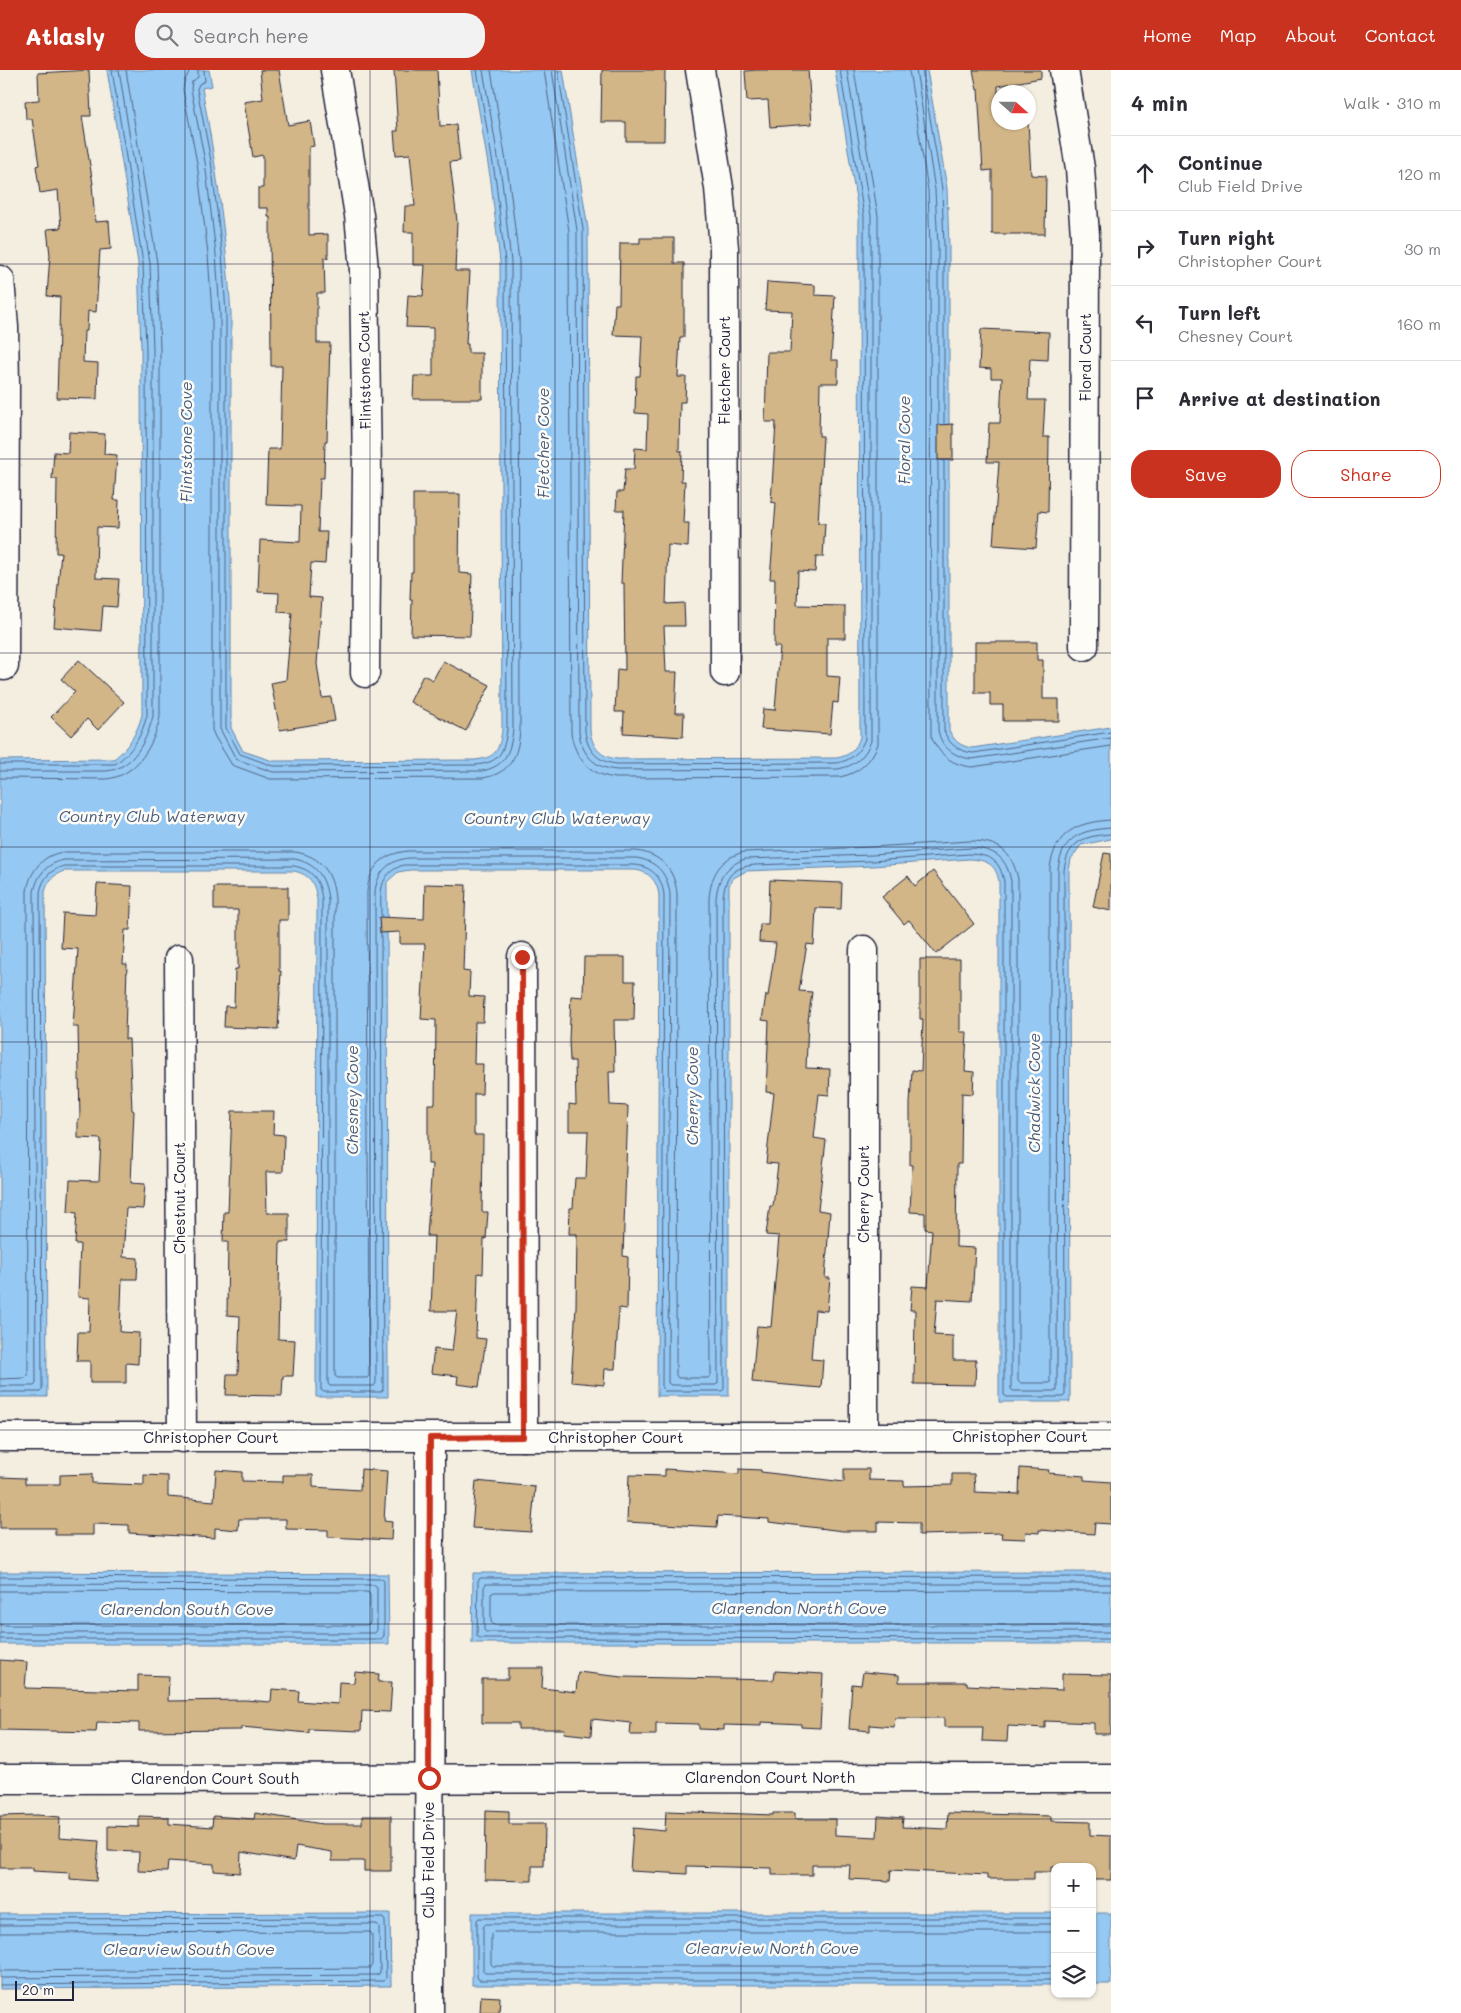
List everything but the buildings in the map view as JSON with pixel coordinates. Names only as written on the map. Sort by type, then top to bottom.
[{"type":"street","name":"Flintstone Court","points":[[335,70],[359,215],[364,270],[367,470],[365,673]]},
{"type":"street","name":"Fletcher Court","points":[[700,70],[719,188],[724,248],[725,672]]},
{"type":"street","name":"Floral Court","points":[[1064,70],[1080,168],[1085,236],[1084,646]]},
{"type":"street","points":[[0,280],[5,384],[4,666]]},
{"type":"street","name":"Cherry Court","points":[[864,950],[864,1438]]},
{"type":"street","points":[[522,957],[523,1437]]},
{"type":"street","name":"Chestnut Court","points":[[179,959],[182,1438]]},
{"type":"street","name":"Christopher Court","points":[[0,1438],[1111,1437]]},
{"type":"street","name":"Club Field Drive","points":[[429,2013],[430,1438]]},
{"type":"street","name":"Clarendon Court North","points":[[429,1778],[1111,1778]]},
{"type":"street","name":"Clarendon Court South","points":[[0,1779],[429,1778]]},
{"type":"water","points":[[107,70],[209,70],[212,86],[202,88],[220,200],[231,313],[231,728],[243,751],[273,761],[474,760],[492,755],[498,748],[502,730],[500,262],[491,182],[472,70],[563,70],[588,229],[590,730],[595,746],[606,756],[617,759],[836,758],[845,756],[854,749],[860,737],[859,217],[835,70],[927,70],[947,188],[949,246],[949,730],[958,742],[972,748],[1111,727],[1111,839],[1081,845],[1071,859],[1069,871],[1070,1402],[999,1402],[999,882],[996,871],[990,864],[981,860],[969,859],[873,866],[746,871],[732,879],[729,886],[729,1396],[657,1396],[659,895],[657,885],[649,875],[635,870],[410,870],[398,872],[387,882],[388,1397],[316,1397],[317,899],[315,888],[308,877],[294,871],[64,871],[57,874],[49,882],[45,892],[47,1397],[0,1397],[0,760],[114,759],[132,739],[142,715],[141,349],[138,263]]},
{"type":"water","name":"Clarendon South Cove","points":[[0,1572],[388,1574],[389,1644],[0,1644]]},
{"type":"water","name":"Clarendon North Cove","points":[[1111,1572],[1111,1643],[472,1643],[473,1573]]},
{"type":"water","name":"Clearview South Cove","points":[[390,1913],[391,1986],[0,1989],[0,1914]]},
{"type":"water","name":"Clearview North Cove","points":[[472,1913],[1051,1913],[1051,1985],[472,1985]]},
{"type":"water","points":[[1096,1913],[1111,1913],[1111,1984],[1096,1984]]},
{"type":"route","points":[[429,1778],[430,1438],[523,1437],[522,957]]},
{"type":"water label","name":"Floral Cove","points":[[904,440]]},
{"type":"water label","name":"Flintstone Cove","points":[[186,442]]},
{"type":"water label","name":"Fletcher Cove","points":[[543,443]]},
{"type":"water label","name":"Country Club Waterway","points":[[152,816]]},
{"type":"water label","name":"Country Club Waterway","points":[[557,818]]},
{"type":"water label","name":"Chadwick Cove","points":[[1034,1093]]},
{"type":"water label","name":"Cherry Cove","points":[[692,1096]]},
{"type":"water label","name":"Chesney Cove","points":[[352,1100]]}]
